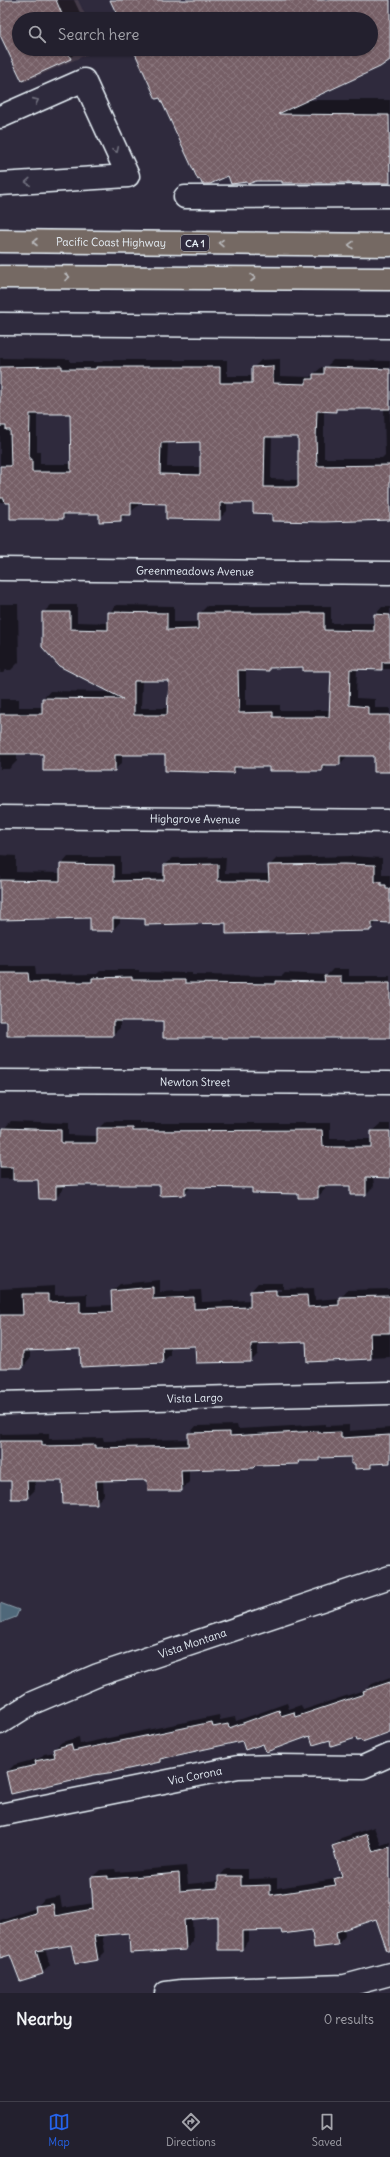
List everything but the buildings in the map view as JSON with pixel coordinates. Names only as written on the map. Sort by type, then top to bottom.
[{"type":"highway","name":"Pacific Coast Highway","points":[[0,241],[390,245]]},
{"type":"highway","points":[[0,277],[390,279]]},
{"type":"street","points":[[0,117],[84,80],[128,176],[0,184]]},
{"type":"street","points":[[185,197],[390,196]]},
{"type":"street","points":[[0,324],[390,327]]},
{"type":"street","name":"Greenmeadows Avenue","points":[[0,569],[390,573]]},
{"type":"street","name":"Highgrove Avenue","points":[[0,817],[390,821]]},
{"type":"street","name":"Newton Street","points":[[0,1082],[390,1083]]},
{"type":"street","name":"Vista Largo","points":[[0,1403],[390,1393]]},
{"type":"street","name":"Vista Montana","points":[[0,1723],[32,1703],[98,1675],[390,1577]]},
{"type":"street","name":"Via Corona","points":[[0,1815],[238,1767],[277,1766],[363,1768],[390,1755]]},
{"type":"street","points":[[166,1993],[182,1990],[346,1990],[390,1974]]},
{"type":"shaded area","points":[[0,0],[78,0],[84,12],[12,12],[12,54],[0,27]]},
{"type":"shaded area","points":[[13,56],[84,56],[24,82]]},
{"type":"water","points":[[0,1603],[19,1610],[16,1617],[0,1623]]}]
